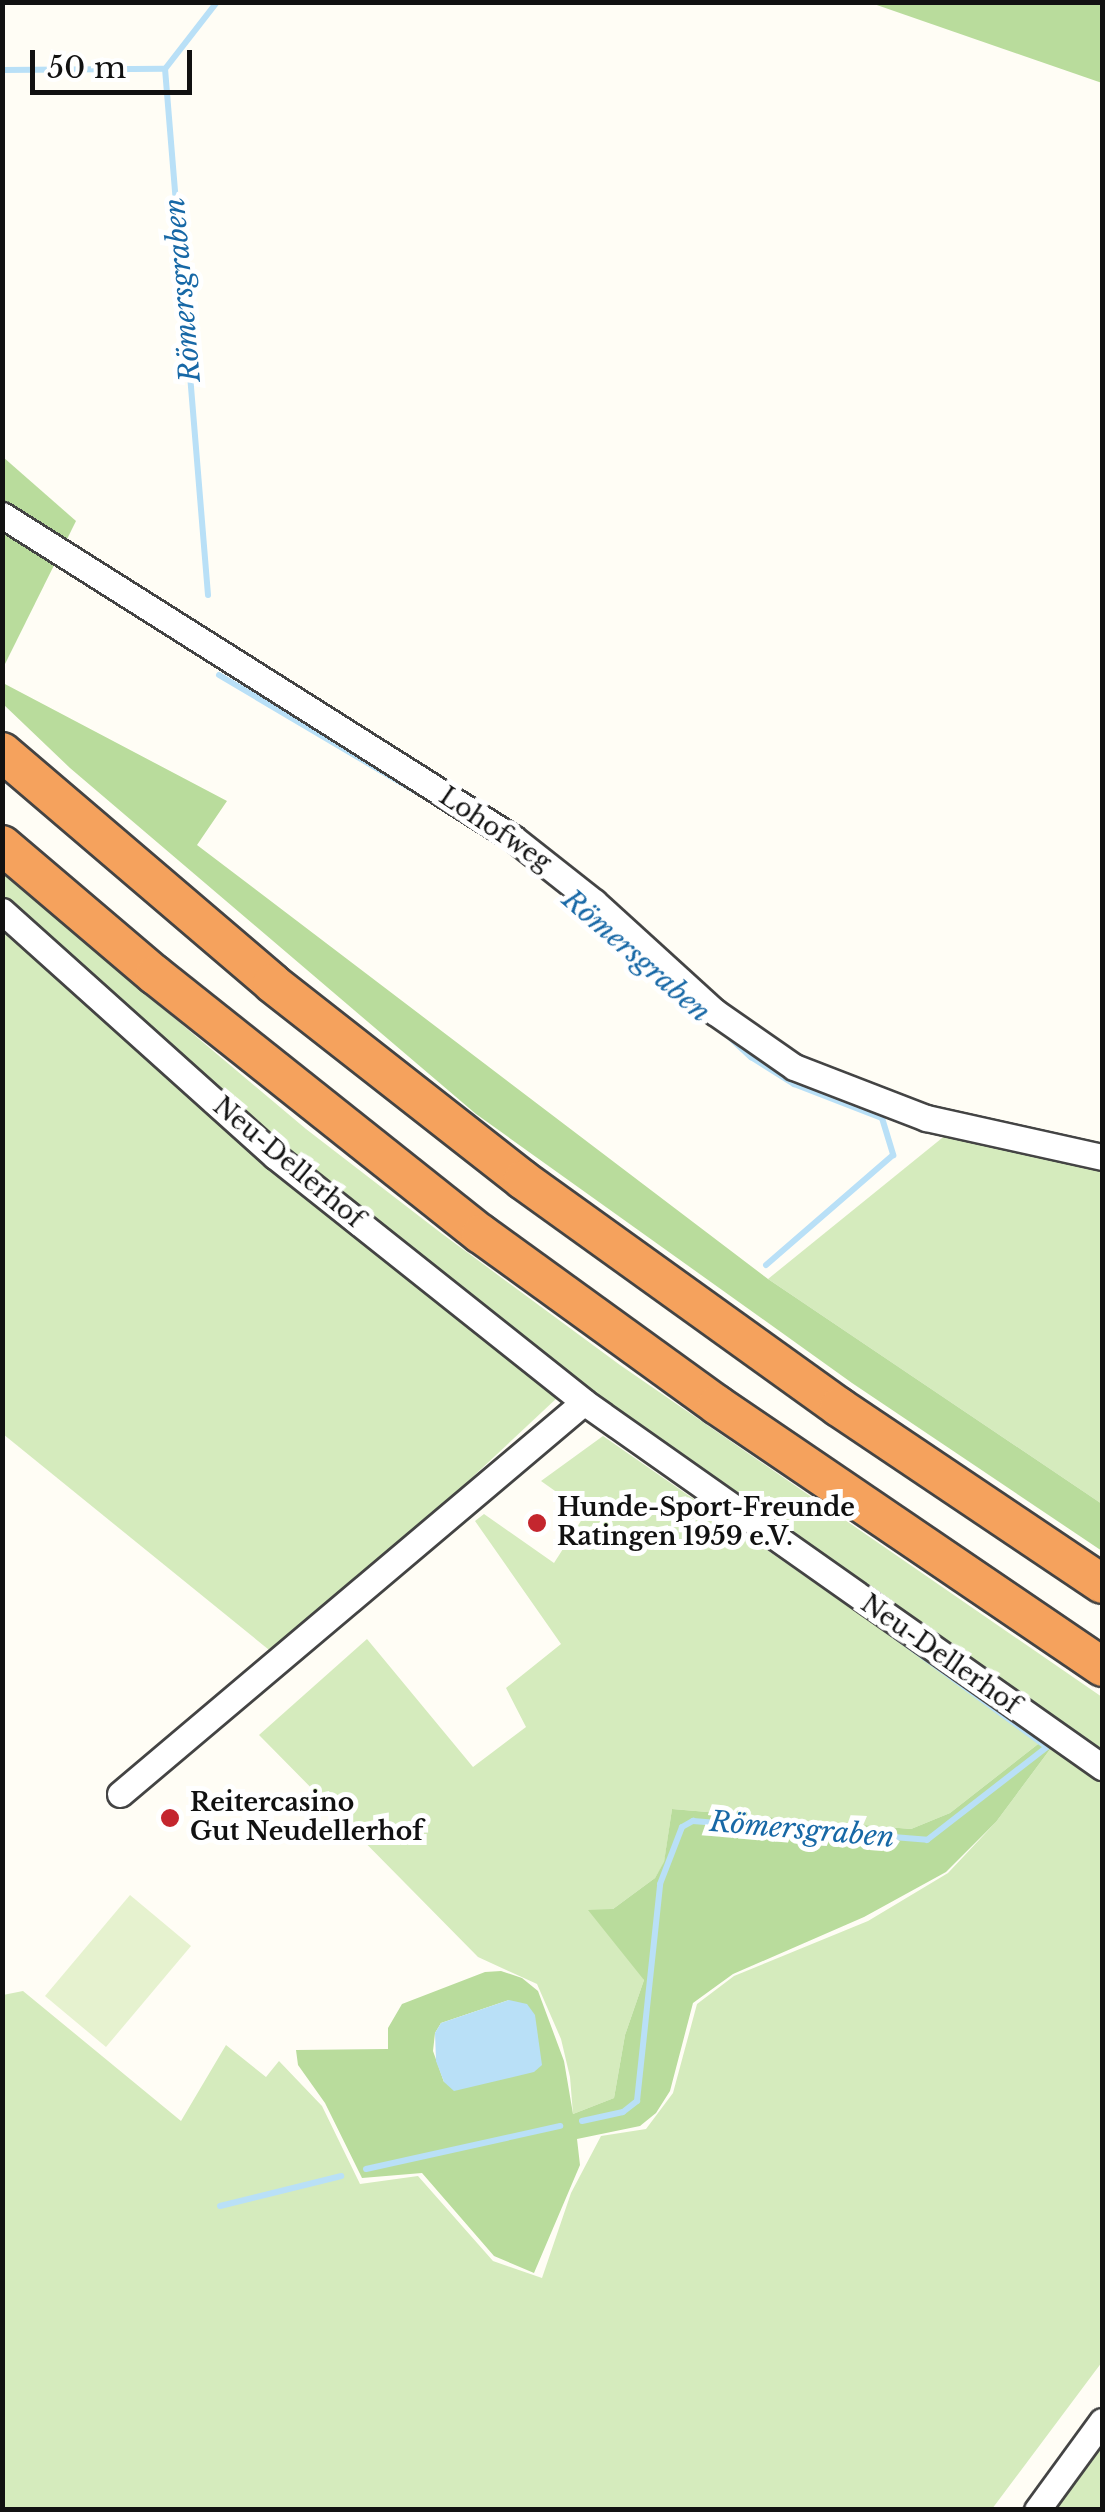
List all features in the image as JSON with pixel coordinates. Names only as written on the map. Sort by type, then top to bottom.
[{"type":"highway","points":[[2,752],[272,983],[522,1180],[838,1407],[1102,1584]]},
{"type":"highway","points":[[2,845],[170,987],[482,1234],[717,1405],[1102,1667]]},
{"type":"street","name":"Lohofweg","points":[[2,515],[513,838],[594,902],[715,1012],[794,1067],[926,1118],[1102,1157]]},
{"type":"street","name":"Neu-Dellerhof","points":[[2,911],[275,1156],[584,1402],[1102,1767]]},
{"type":"street","points":[[120,1794],[584,1402]]},
{"type":"street","points":[[1038,2510],[1102,2422]]},
{"type":"green space","points":[[871,3],[1102,3],[1102,83]]},
{"type":"green space","points":[[3,457],[76,521],[3,668]]},
{"type":"green space","points":[[3,683],[227,801],[197,845],[768,1279],[1102,1504],[1102,1551],[852,1383],[476,1114],[70,768],[3,704]]},
{"type":"green space","points":[[2,873],[306,1129],[441,1233],[620,1365],[1102,1697],[1102,1755],[590,1396],[286,1150],[3,902]]},
{"type":"green space","points":[[2,924],[558,1397],[279,1658],[3,1434]]},
{"type":"green space","points":[[947,1134],[1102,1165],[1102,1504],[768,1279]]},
{"type":"green space","points":[[603,1436],[1042,1741],[950,1813],[911,1829],[672,1809],[664,1863],[655,1878],[613,1909],[644,1980],[625,2035],[614,2098],[573,2114],[561,2039],[537,1984],[478,1957],[259,1735],[367,1639],[473,1767],[526,1727],[506,1688],[561,1644],[475,1521],[484,1514],[554,1563],[586,1513],[541,1481]]},
{"type":"green space","points":[[1042,1741],[1051,1748],[996,1822],[946,1872],[864,1917],[733,1974],[693,2003],[670,2091],[656,2113],[640,2126],[577,2139],[580,2165],[534,2273],[494,2256],[422,2173],[362,2178],[325,2103],[298,2065],[296,2050],[388,2049],[388,2028],[402,2004],[485,1972],[501,1971],[522,1978],[538,1991],[564,2061],[573,2114],[614,2098],[625,2035],[644,1980],[588,1910],[613,1909],[655,1878],[664,1862],[672,1809],[911,1829],[950,1813]],"holes":[[[509,2000],[444,2082],[433,2051],[435,2033],[441,2023]]]},
{"type":"green space","points":[[1051,1748],[1102,1783],[1102,2362],[992,2509],[3,2510],[3,1995],[23,1991],[181,2121],[226,2045],[266,2077],[279,2061],[322,2106],[360,2184],[418,2176],[493,2261],[542,2278],[571,2193],[601,2136],[646,2129],[673,2093],[697,2004],[734,1976],[868,1921],[948,1873],[996,1822]]},
{"type":"green space","points":[[130,1895],[191,1946],[106,2047],[45,1996]]},
{"type":"green space","points":[[1102,2442],[1102,2509],[1054,2509]]},
{"type":"water","points":[[509,2000],[527,2004],[535,2015],[542,2065],[534,2072],[454,2091],[444,2082],[436,2061],[435,2033],[441,2023]]},
{"type":"waterway","name":"Römersgraben","points":[[208,595],[165,69],[217,2]]},
{"type":"waterway","points":[[2,70],[165,69]]},
{"type":"waterway","name":"Römersgraben","points":[[219,675],[424,796]]},
{"type":"waterway","name":"Römersgraben","points":[[724,1032],[751,1057],[794,1084],[882,1118],[893,1155],[766,1265]]},
{"type":"waterway","name":"Römersgraben","points":[[582,2121],[623,2112],[637,2101],[660,1884],[682,1827],[693,1821],[927,1840],[1047,1747],[885,1629]]},
{"type":"waterway","name":"Römersgraben","points":[[366,2169],[560,2126]]},
{"type":"waterway","name":"Römersgraben","points":[[220,2206],[341,2176]]},
{"type":"place","name":"Hunde-Sport-Freunde Ratingen 1959 e.V.","points":[[537,1523]]},
{"type":"place","name":"Reitercasino Gut Neudellerhof","points":[[170,1818]]}]
